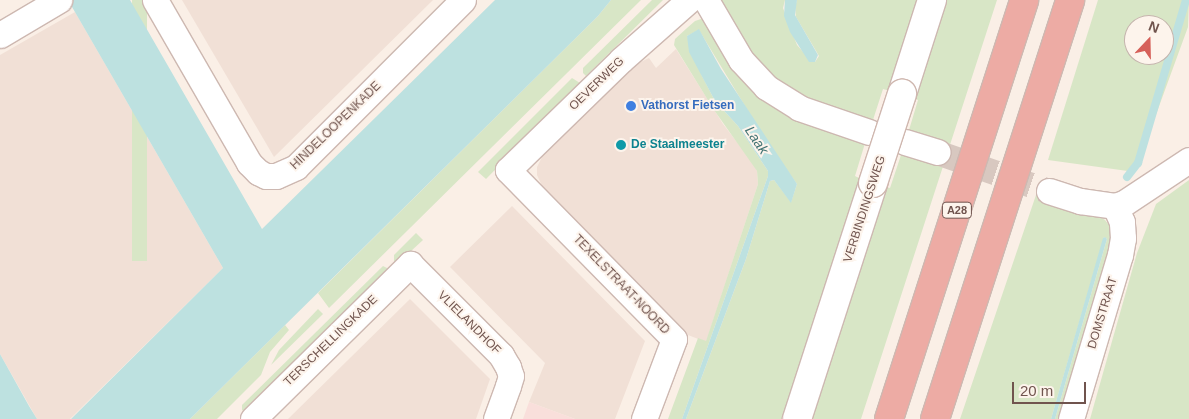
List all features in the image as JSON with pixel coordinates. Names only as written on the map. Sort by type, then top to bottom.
[{"type":"highway","name":"A28","points":[[889,419],[1024,0]]},
{"type":"highway","points":[[935,419],[1070,0]]},
{"type":"main road","name":"VERBINDINGSWEG","points":[[797,419],[932,0]]},
{"type":"street","points":[[0,36],[59,0]]},
{"type":"street","name":"HINDELOOPENKADE","points":[[155,0],[249,163],[258,172],[266,176],[276,176],[296,167],[463,0]]},
{"type":"street","name":"OEVERWEG","points":[[508,170],[621,60],[689,0]]},
{"type":"street","points":[[706,0],[741,60],[766,87],[799,108],[869,132]]},
{"type":"street","points":[[905,142],[937,152]]},
{"type":"street","points":[[1049,191],[1080,201],[1115,206],[1124,203],[1189,160]]},
{"type":"street","name":"TEXELSTRAAT-NOORD","points":[[508,170],[674,339],[644,419]]},
{"type":"street","name":"DOMSTRAAT","points":[[1071,419],[1120,255],[1123,238],[1122,222],[1115,206]]},
{"type":"street","name":"TERSCHELLINGKADE","points":[[253,419],[410,264]]},
{"type":"street","name":"VLIELANDHOF","points":[[410,264],[501,355],[508,367],[511,376],[496,419]]},
{"type":"shaded area","points":[[182,0],[433,0],[274,157]]},
{"type":"shaded area","points":[[75,12],[223,268],[70,419],[37,419],[0,354],[0,55]]},
{"type":"shaded area","points":[[676,49],[723,124],[757,171],[758,184],[706,342],[688,335],[543,188],[537,175],[537,167],[543,155],[630,67],[649,58],[656,68]]},
{"type":"shaded area","points":[[512,206],[645,341],[615,419],[575,419],[529,402],[545,363],[450,267]]},
{"type":"shaded area","points":[[410,299],[490,379],[476,419],[288,419]]},
{"type":"shaded area","points":[[529,402],[575,419],[523,419]]},
{"type":"green space","points":[[132,0],[147,0],[147,261],[132,261]]},
{"type":"green space","points":[[611,0],[641,0],[329,308],[318,293],[598,16]]},
{"type":"green space","points":[[652,0],[663,0],[586,76],[583,73],[583,68]]},
{"type":"green space","points":[[722,0],[785,0],[783,8],[797,45],[812,62],[815,62],[819,56],[796,17],[795,7],[797,0],[919,0],[890,91],[883,89],[872,123],[804,101],[765,75],[722,6]]},
{"type":"green space","points":[[946,0],[997,0],[861,419],[811,419],[886,187],[890,188],[901,155],[933,164],[941,140],[909,130],[918,100],[914,98]]},
{"type":"green space","points":[[1098,0],[1189,0],[1188,27],[1135,172],[1048,160]]},
{"type":"green space","points":[[705,20],[726,51],[866,140],[855,176],[861,179],[784,419],[686,419],[746,259],[770,181],[774,180],[791,202],[797,184],[768,144],[699,30],[687,36],[702,76],[715,101],[738,126],[768,171],[768,176],[682,419],[668,419],[698,338],[706,341],[758,184],[757,171],[714,110],[674,45],[675,39],[695,21]]},
{"type":"green space","points":[[572,78],[580,83],[486,179],[478,172]]},
{"type":"green space","points":[[1189,180],[1189,419],[1090,419],[1137,253],[1156,204]]},
{"type":"green space","points":[[1036,195],[1095,214],[1105,220],[1113,230],[1115,241],[1065,419],[1055,419],[1107,239],[1104,237],[1051,419],[960,419]]},
{"type":"green space","points":[[416,233],[423,240],[397,264],[394,261],[394,255]]},
{"type":"green space","points":[[383,266],[391,270],[246,413],[242,410],[242,405]]},
{"type":"green space","points":[[318,309],[323,314],[271,365],[279,350]]},
{"type":"green space","points":[[285,325],[289,330],[270,352],[261,375],[217,419],[190,419]]},
{"type":"water","points":[[68,0],[130,0],[262,229],[495,0],[611,0],[598,16],[190,419],[71,419],[223,268]]},
{"type":"water","points":[[785,0],[797,0],[795,15],[818,55],[815,62],[809,62],[790,32],[784,16]]},
{"type":"water","name":"Laak","points":[[699,29],[721,69],[797,184],[791,203],[774,180],[770,181],[746,259],[686,419],[682,419],[768,176],[768,171],[738,126],[715,101],[689,52],[687,36]]},
{"type":"water","points":[[1103,238],[1107,239],[1055,419],[1051,419]]},
{"type":"water","points":[[0,354],[29,406],[37,419],[0,419]]},
{"type":"waterway","points":[[1127,177],[1138,163],[1186,0]]},
{"type":"tunnel","points":[[937,152],[1049,191]]},
{"type":"place","name":"Vathorst Fietsen","points":[[631,106]]},
{"type":"place","name":"De Staalmeester","points":[[621,145]]}]
